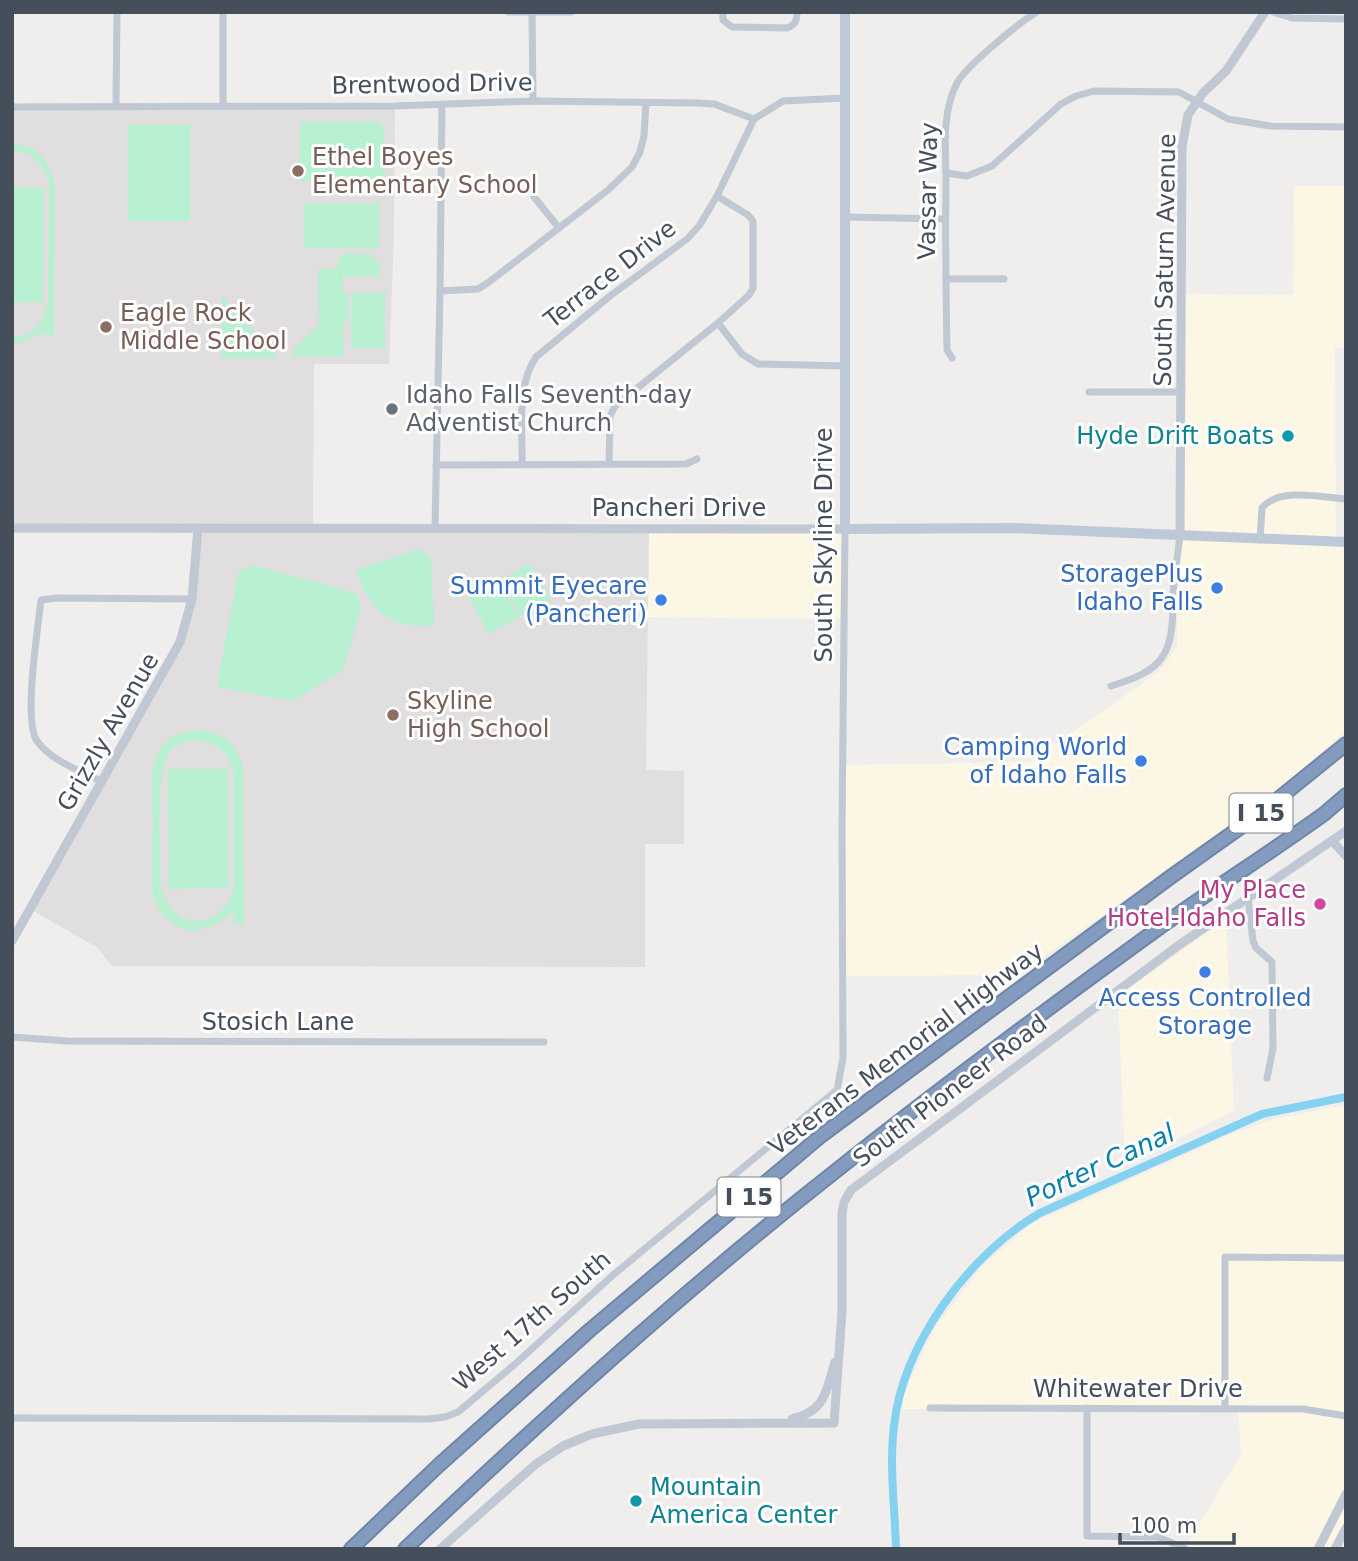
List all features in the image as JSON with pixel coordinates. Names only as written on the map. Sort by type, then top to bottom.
[{"type":"highway","name":"Veterans Memorial Highway","points":[[351,1549],[439,1465],[590,1330],[822,1135],[1262,812],[1346,744]]},
{"type":"highway","name":"I 15","points":[[405,1549],[509,1450],[643,1331],[831,1175],[994,1049],[1165,924],[1324,814],[1346,795]]},
{"type":"main road","name":"South Skyline Drive","points":[[845,12],[845,529]]},
{"type":"main road","name":"Pancheri Drive","points":[[845,529],[1013,528],[1346,542]]},
{"type":"street","points":[[116,106],[117,12]]},
{"type":"street","points":[[223,12],[223,105]]},
{"type":"street","points":[[509,12],[570,12]]},
{"type":"street","points":[[723,12],[723,20],[732,27],[773,28],[793,26],[797,12]]},
{"type":"street","name":"South Saturn Avenue","points":[[1180,535],[1182,147],[1188,115],[1226,71],[1265,12]]},
{"type":"street","points":[[1273,12],[1292,18],[1346,19]]},
{"type":"street","points":[[532,13],[533,102]]},
{"type":"street","name":"Vassar Way","points":[[952,358],[947,350],[945,126],[958,81],[1034,14]]},
{"type":"street","points":[[946,173],[967,176],[992,166],[1042,120],[1076,96],[1094,91],[1179,92],[1228,119],[1270,126],[1346,127]]},
{"type":"street","points":[[754,119],[783,102],[845,98]]},
{"type":"street","name":"Brentwood Drive","points":[[12,107],[533,102],[714,104],[754,119]]},
{"type":"street","points":[[440,291],[478,289],[608,190],[632,167],[640,152],[646,103]]},
{"type":"street","points":[[435,528],[442,104]]},
{"type":"street","name":"Terrace Drive","points":[[522,464],[525,380],[536,357],[610,296],[687,239],[699,226],[717,196],[754,119]]},
{"type":"street","points":[[609,464],[611,416],[615,406],[718,323],[749,295],[753,288],[753,221],[717,196]]},
{"type":"street","points":[[534,197],[559,229]]},
{"type":"street","points":[[846,217],[945,219]]},
{"type":"street","points":[[946,279],[1004,279]]},
{"type":"street","points":[[718,323],[742,354],[758,364],[846,366]]},
{"type":"street","points":[[1089,392],[1182,392]]},
{"type":"street","points":[[436,465],[685,464],[697,459]]},
{"type":"street","points":[[1260,540],[1262,508],[1275,498],[1289,496],[1346,499]]},
{"type":"street","name":"Pancheri Drive","points":[[12,528],[845,529]]},
{"type":"street","name":"Grizzly Avenue","points":[[12,941],[17,922],[102,782],[180,642],[192,599],[198,528]]},
{"type":"street","name":"South Skyline Drive","points":[[841,1078],[845,529]]},
{"type":"street","points":[[1111,686],[1138,678],[1150,671],[1163,657],[1170,644],[1180,535]]},
{"type":"street","points":[[102,782],[46,751],[32,733],[33,673],[41,600],[192,599]]},
{"type":"street","name":"South Pioneer Road","points":[[440,1549],[536,1464],[563,1446],[592,1434],[639,1424],[834,1423],[839,1347],[842,1213],[844,1202],[851,1190],[1168,954],[1346,832]]},
{"type":"street","points":[[1333,842],[1346,856]]},
{"type":"street","points":[[1248,898],[1256,948],[1272,962],[1273,1048],[1267,1078]]},
{"type":"street","name":"Stosich Lane","points":[[12,1038],[67,1041],[544,1042]]},
{"type":"street","name":"West 17th South","points":[[12,1418],[428,1419],[458,1412],[613,1275],[825,1102],[837,1090],[841,1078]]},
{"type":"street","points":[[1225,1408],[1225,1257],[1346,1258]]},
{"type":"street","points":[[774,1423],[800,1417],[816,1409],[824,1398],[839,1347]]},
{"type":"street","name":"Whitewater Drive","points":[[930,1408],[1225,1408],[1310,1410],[1346,1416]]},
{"type":"street","points":[[1087,1408],[1087,1536],[1158,1537],[1185,1549]]},
{"type":"street","points":[[1318,1549],[1346,1493]]},
{"type":"street","points":[[1335,1549],[1346,1528]]},
{"type":"shaded area","name":"Skyline High School","points":[[395,106],[389,364],[314,364],[313,528],[649,529],[646,770],[684,771],[684,844],[645,844],[645,967],[112,966],[98,948],[30,909],[172,659],[192,599],[198,529],[12,528],[12,108]]},
{"type":"shaded area","points":[[1294,186],[1346,186],[1346,347],[1335,348],[1336,541],[1346,542],[1346,731],[1273,794],[1018,975],[846,976],[846,765],[1029,762],[1160,671],[1177,646],[1182,294],[1293,295]]},
{"type":"shaded area","points":[[649,529],[845,529],[846,619],[648,617]]},
{"type":"shaded area","points":[[1226,919],[1234,1111],[1125,1164],[1118,996]]},
{"type":"shaded area","points":[[1346,1105],[1346,1527],[1333,1549],[1185,1548],[1241,1454],[1238,1408],[899,1409],[934,1329],[981,1268],[1029,1225],[1234,1133],[1274,1119]]},
{"type":"green space","points":[[300,122],[378,122],[384,127],[385,181],[300,181]]},
{"type":"green space","points":[[128,125],[190,125],[190,221],[128,221]]},
{"type":"green space","points":[[12,144],[30,148],[41,155],[55,185],[54,335],[39,334],[16,344],[12,344],[12,337],[26,334],[36,327],[48,304],[49,182],[44,169],[36,160],[26,154],[12,151]]},
{"type":"green space","points":[[12,187],[44,188],[43,302],[12,302]]},
{"type":"green space","points":[[304,203],[379,203],[379,248],[304,248]]},
{"type":"green space","points":[[344,254],[370,254],[380,264],[380,276],[343,277],[343,293],[348,293],[348,322],[343,322],[343,357],[296,357],[291,352],[319,325],[318,269],[337,269],[338,260]]},
{"type":"green space","points":[[351,293],[385,293],[385,348],[351,348]]},
{"type":"green space","points":[[222,296],[279,358],[222,358]]},
{"type":"green space","points":[[419,549],[431,558],[434,626],[405,624],[383,614],[368,597],[356,570]]},
{"type":"green space","points":[[530,563],[551,599],[521,616],[500,580]]},
{"type":"green space","points":[[251,565],[357,593],[361,609],[343,670],[293,701],[217,687],[238,573]]},
{"type":"green space","points":[[499,581],[519,617],[489,634],[469,598]]},
{"type":"green space","points":[[205,730],[231,744],[239,755],[243,770],[244,925],[234,924],[233,912],[221,922],[196,930],[174,925],[165,917],[152,891],[152,769],[159,750],[170,739],[185,732]],"holes":[[[203,741],[216,746],[226,755],[234,775],[234,889],[218,913],[197,921],[186,919],[176,912],[167,902],[161,888],[160,796],[165,762],[170,751],[185,743]]]},
{"type":"green space","points":[[168,769],[228,769],[229,888],[169,889]]},
{"type":"waterway","name":"Porter Canal","points":[[896,1549],[892,1457],[900,1395],[925,1333],[944,1304],[988,1252],[1040,1213],[1262,1114],[1346,1097]]},
{"type":"place","name":"Ethel Boyes Elementary School","points":[[298,171]]},
{"type":"place","name":"Eagle Rock Middle School","points":[[106,327]]},
{"type":"place","name":"Idaho Falls Seventh-day Adventist Church","points":[[392,409]]},
{"type":"place","name":"Hyde Drift Boats","points":[[1288,436]]},
{"type":"place","name":"StoragePlus Idaho Falls","points":[[1217,588]]},
{"type":"place","name":"Summit Eyecare (Pancheri)","points":[[661,600]]},
{"type":"place","name":"Skyline High School","points":[[393,715]]},
{"type":"place","name":"Camping World of Idaho Falls","points":[[1141,761]]},
{"type":"place","name":"My Place Hotel-Idaho Falls","points":[[1320,904]]},
{"type":"place","name":"Access Controlled Storage","points":[[1205,972]]},
{"type":"place","name":"Mountain America Center","points":[[636,1501]]}]
